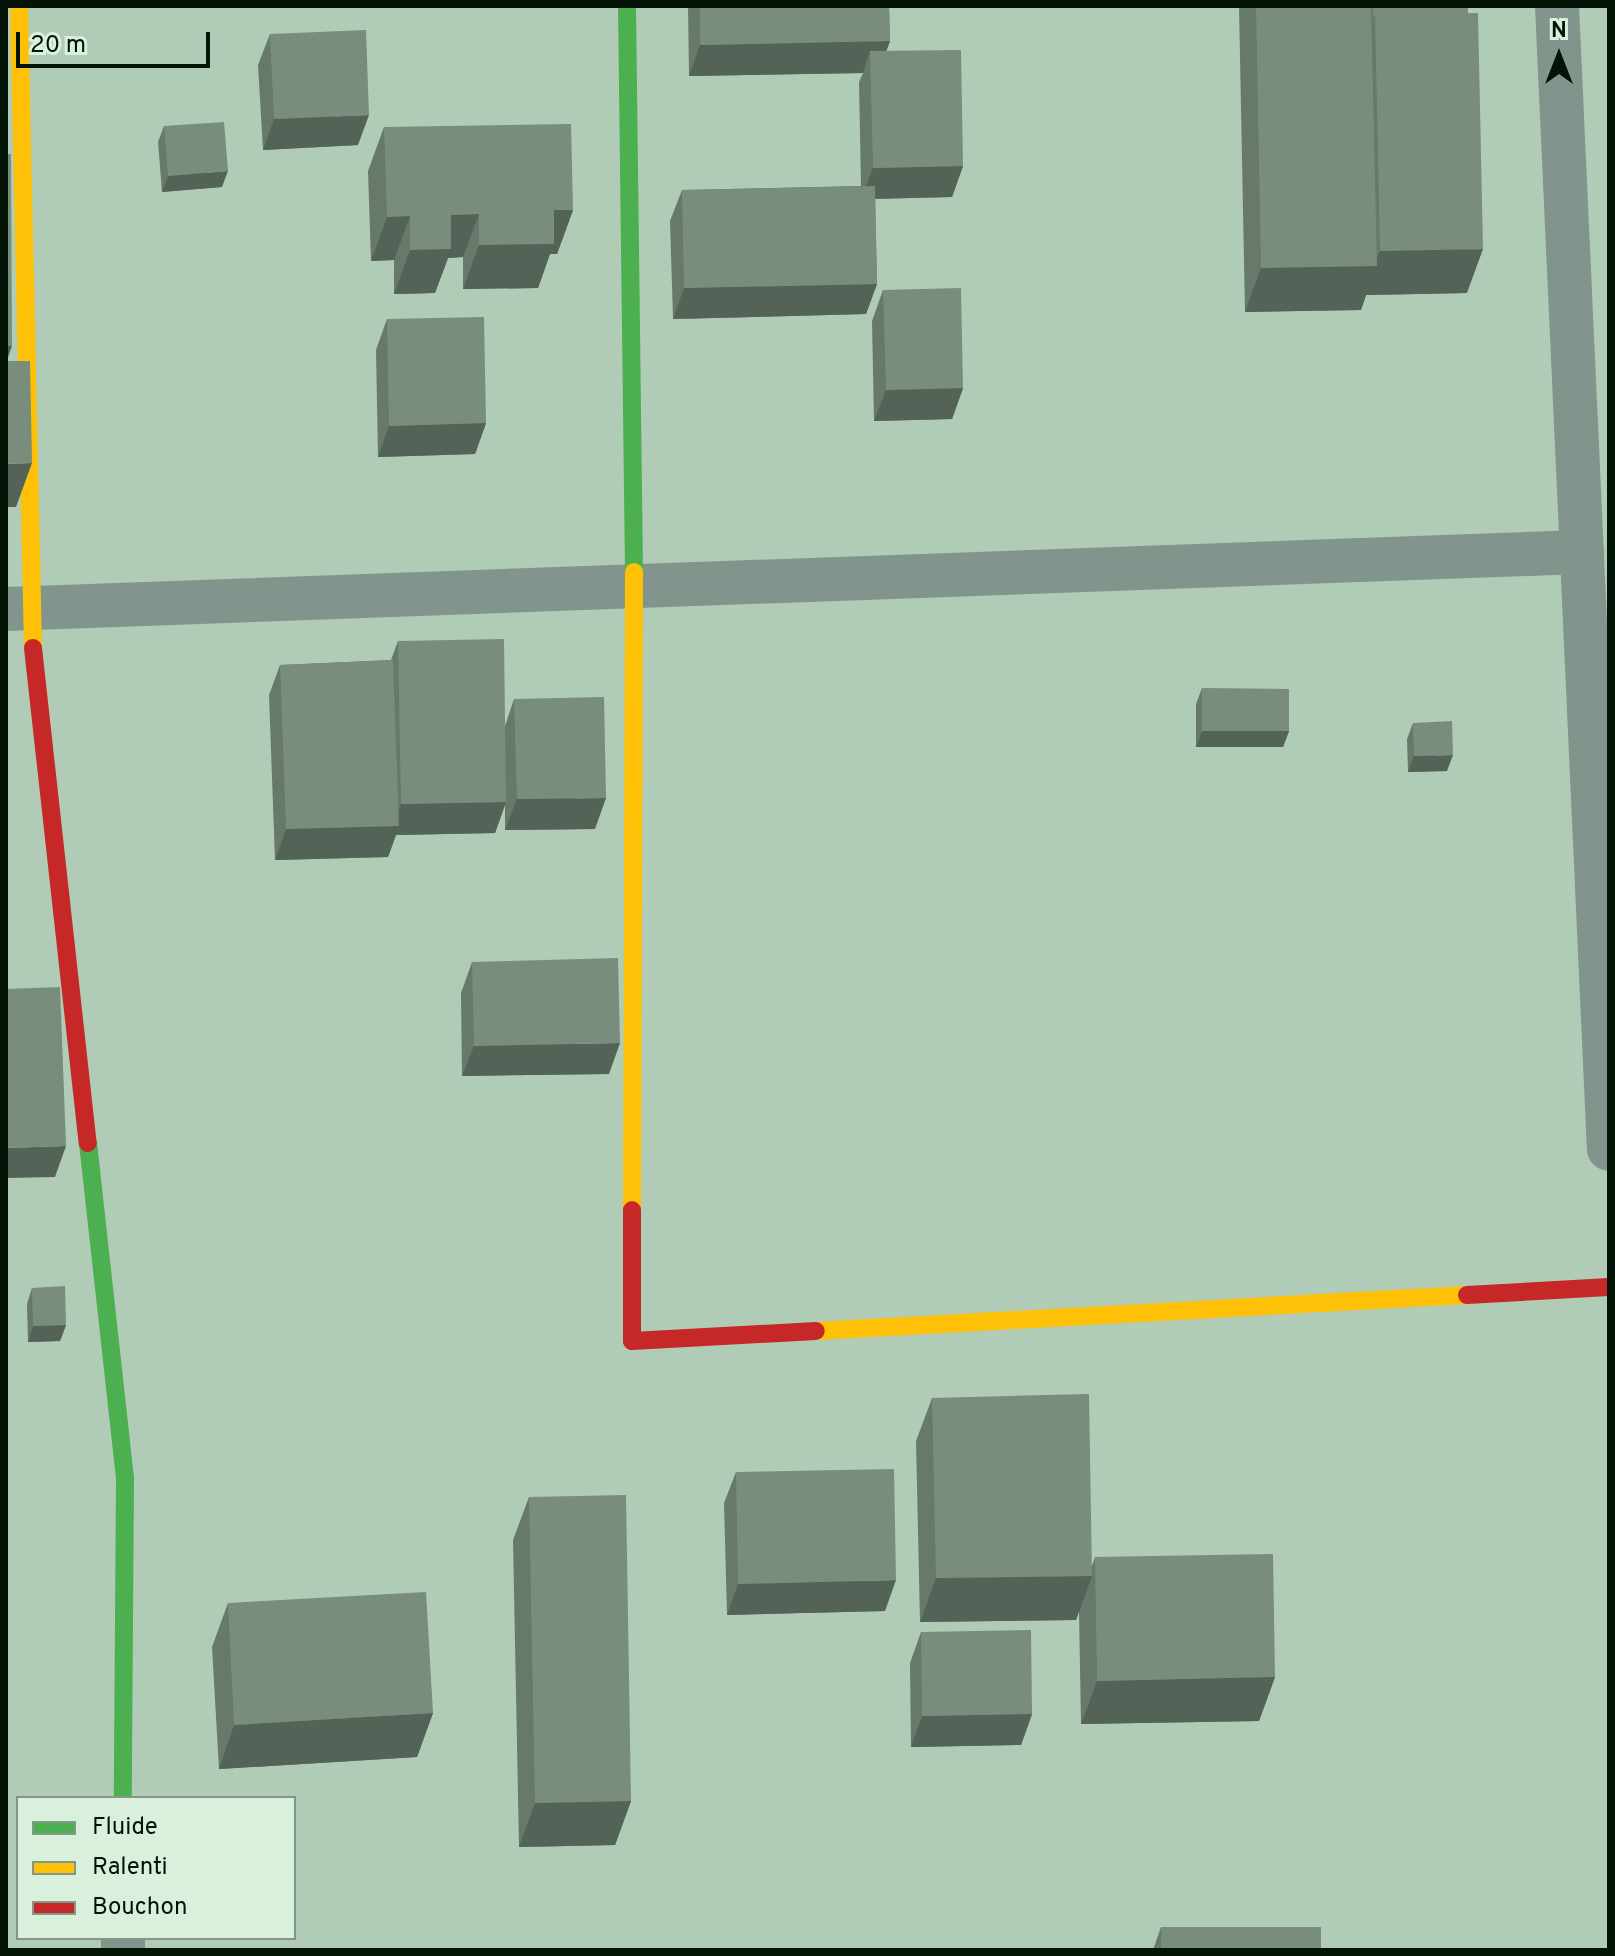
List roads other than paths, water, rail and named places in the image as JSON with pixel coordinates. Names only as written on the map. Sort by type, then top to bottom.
[{"type":"street","points":[[19,6],[17,609],[125,1478],[123,1796]]},
{"type":"street","points":[[627,6],[634,586],[632,1341],[1609,1287]]},
{"type":"street","points":[[1557,6],[1609,1149]]},
{"type":"street","points":[[17,609],[1582,552]]}]
